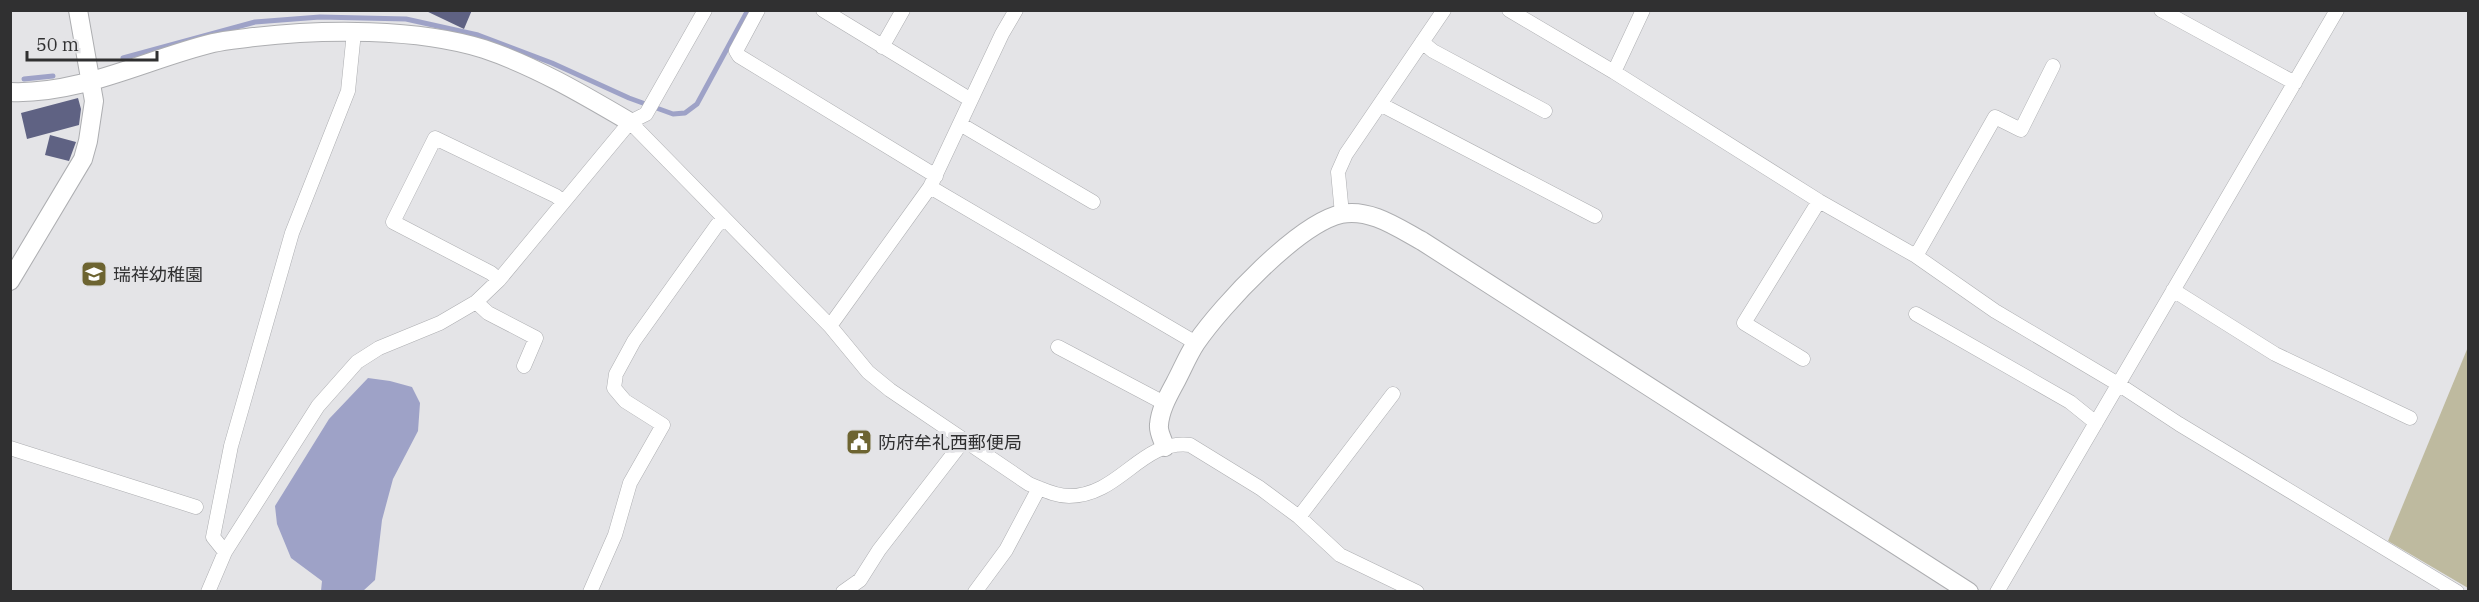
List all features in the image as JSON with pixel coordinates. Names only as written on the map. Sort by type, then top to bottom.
[{"type":"street","points":[[10,281],[83,159],[88,141],[94,101],[78,10]]},
{"type":"street","points":[[208,591],[225,552],[318,406],[357,362],[379,348],[440,323],[476,302],[499,280],[630,122],[646,114],[705,10]]},
{"type":"street","points":[[759,10],[736,51],[739,56],[933,181],[1196,343]]},
{"type":"street","points":[[823,10],[971,100]]},
{"type":"street","points":[[882,47],[903,10]]},
{"type":"street","points":[[830,326],[933,181],[1002,34],[1016,10]]},
{"type":"street","points":[[1342,214],[1338,172],[1346,154],[1443,10]]},
{"type":"street","points":[[1509,10],[1614,72],[1819,201],[1916,256],[1995,311],[2457,591]]},
{"type":"street","points":[[1614,72],[1643,10]]},
{"type":"street","points":[[2161,10],[2295,83]]},
{"type":"street","points":[[1997,591],[2337,10]]},
{"type":"street","points":[[225,552],[213,537],[231,446],[292,233],[348,91],[354,32]]},
{"type":"street","points":[[10,92],[50,89],[92,80],[214,42],[281,34],[354,32],[429,38],[484,49],[575,90],[630,122],[830,326],[868,372],[1029,484],[1067,496],[1085,494],[1100,490],[1115,481],[1147,455],[1165,447],[1178,444],[1190,445],[1260,488],[1299,517],[1340,555],[1417,591]]},
{"type":"street","points":[[1422,42],[1433,51],[1545,111]]},
{"type":"street","points":[[1916,256],[1995,117],[2021,130],[2053,66]]},
{"type":"street","points":[[1380,104],[1595,216]]},
{"type":"street","points":[[960,124],[1093,202]]},
{"type":"street","points":[[499,280],[491,273],[393,222],[435,138],[556,196],[563,202]]},
{"type":"street","points":[[1803,359],[1744,323],[1819,201]]},
{"type":"street","points":[[1165,447],[1158,427],[1164,403],[1196,343],[1241,287],[1304,233],[1323,221],[1342,214],[1355,213],[1373,216],[1422,241],[1969,591]]},
{"type":"street","points":[[590,591],[615,535],[630,483],[663,425],[625,401],[614,388],[615,374],[634,341],[717,225],[724,220]]},
{"type":"street","points":[[2173,290],[2275,354],[2410,418]]},
{"type":"street","points":[[476,302],[488,313],[536,338],[524,366]]},
{"type":"street","points":[[1916,314],[2070,402],[2096,423]]},
{"type":"street","points":[[1058,347],[1164,403]]},
{"type":"street","points":[[1299,517],[1393,394]]},
{"type":"street","points":[[843,591],[860,580],[879,550],[964,440]]},
{"type":"street","points":[[10,448],[196,507]]},
{"type":"street","points":[[975,591],[1006,550],[1039,488]]},
{"type":"street","points":[[860,580],[870,591]]},
{"type":"shaded area","points":[[2468,347],[2468,588],[2388,541]]},
{"type":"water","points":[[368,378],[412,387],[420,403],[418,431],[393,479],[382,520],[375,580],[363,591],[321,591],[322,581],[291,558],[277,524],[275,506],[329,419]]},
{"type":"building","points":[[424,10],[472,10],[464,29]]},
{"type":"building","points":[[78,98],[81,109],[79,125],[27,139],[21,113]]},
{"type":"building","points":[[50,135],[76,142],[69,161],[45,155]]},
{"type":"waterway","points":[[123,58],[255,22],[320,17],[406,19],[478,35],[552,63],[629,98],[673,114],[685,113],[697,104],[748,10]]},
{"type":"waterway","points":[[24,79],[53,76]]},
{"type":"place","name":"瑞祥幼稚園","points":[[94,274]]},
{"type":"place","name":"防府牟礼西郵便局","points":[[859,442]]}]
